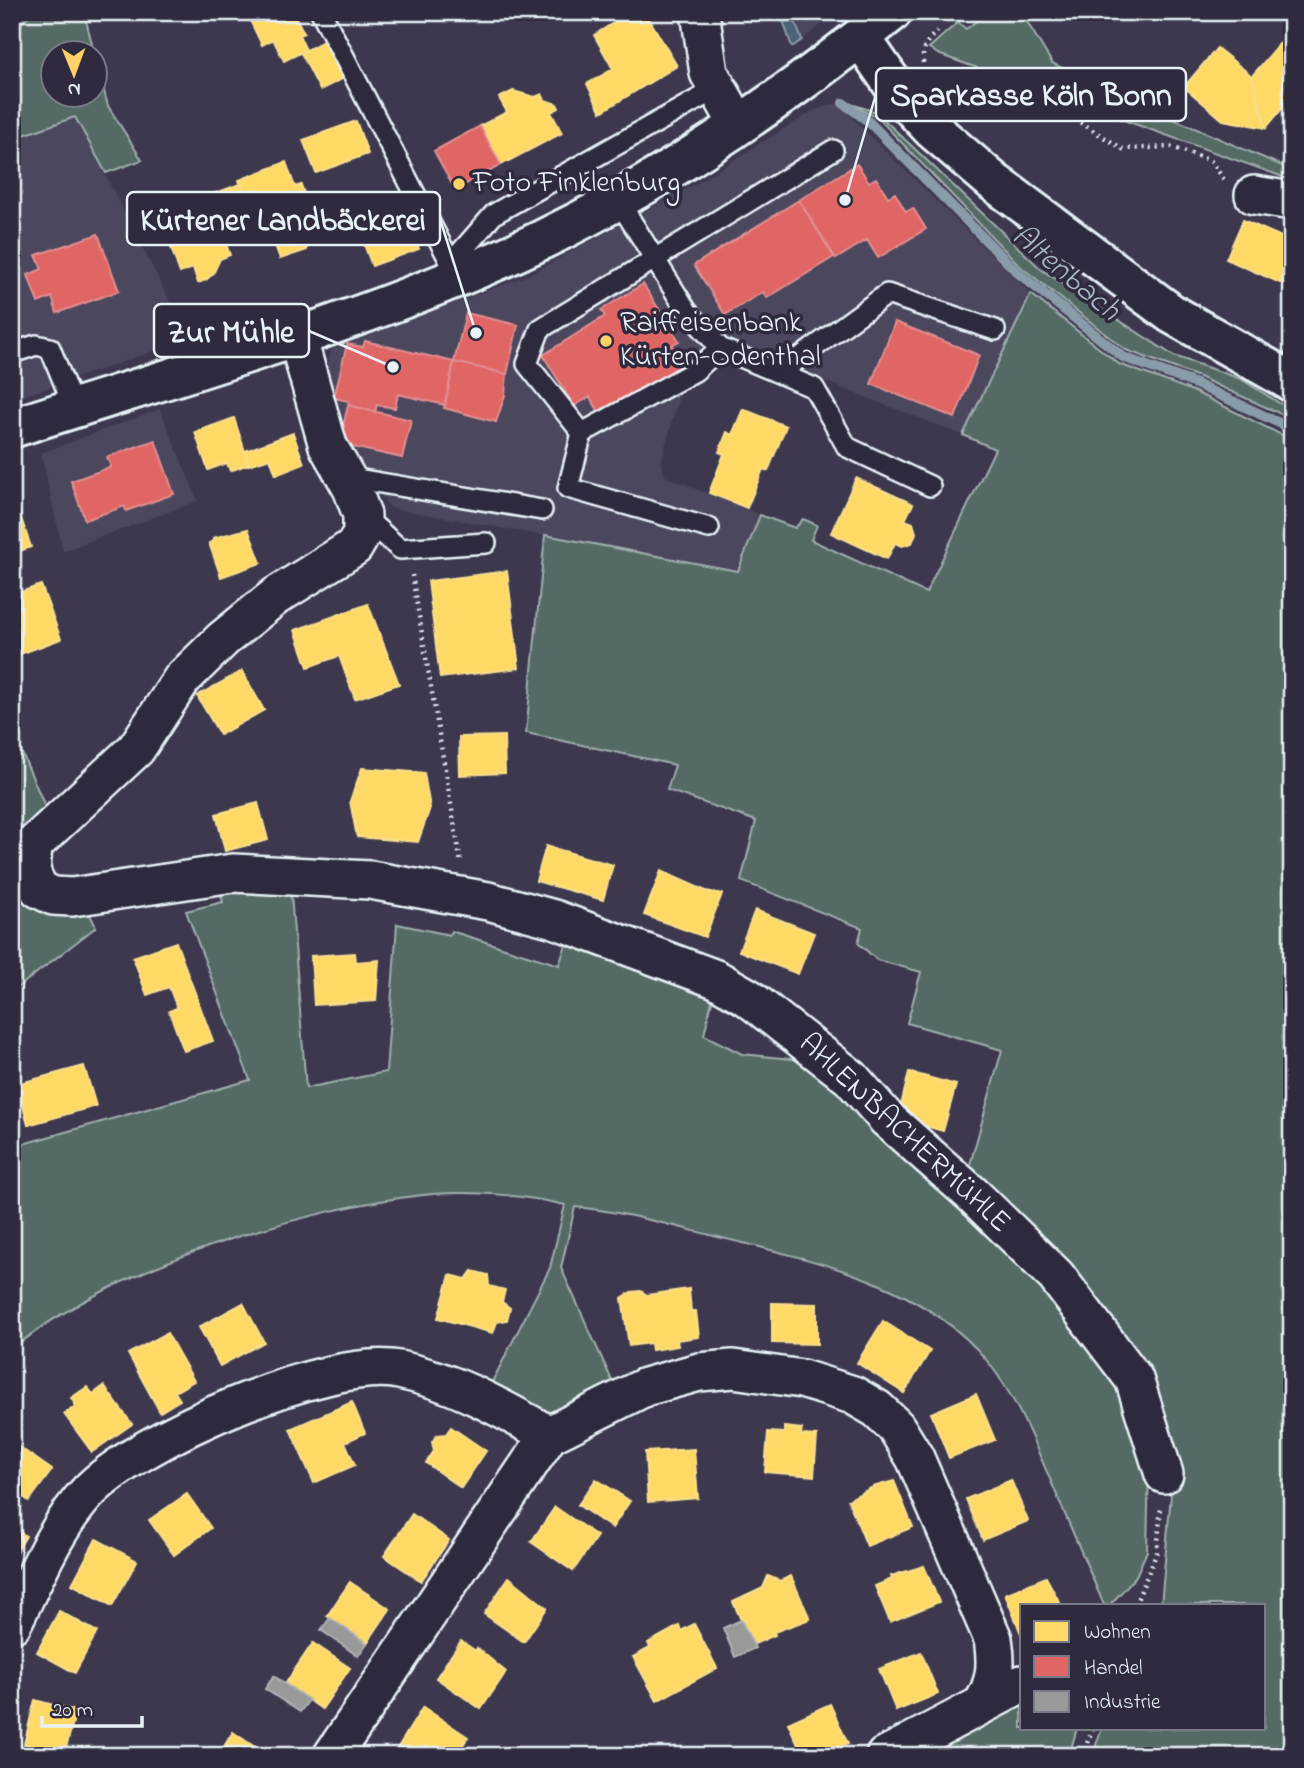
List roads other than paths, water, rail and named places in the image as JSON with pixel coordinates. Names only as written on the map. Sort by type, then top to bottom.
[{"type":"main road","points":[[12,428],[298,336],[455,270],[561,231],[618,200],[737,124],[860,38],[892,12]]},
{"type":"main road","points":[[860,38],[916,92],[932,129],[995,182],[1109,270],[1172,314],[1292,382]]},
{"type":"street","points":[[700,12],[709,73],[737,124]]},
{"type":"street","points":[[1255,195],[1292,201]]},
{"type":"street","points":[[298,336],[328,446],[362,515]]},
{"type":"street","name":"AHLENBACHERMÜHLE","points":[[362,515],[362,533],[354,547],[276,596],[182,679],[136,749],[33,845],[31,872],[39,889],[53,895],[72,897],[233,873],[370,880],[467,898],[554,919],[716,979],[749,998],[851,1077],[887,1119],[973,1195],[1056,1276],[1134,1379],[1164,1474]]},
{"type":"street","points":[[332,1756],[549,1435],[656,1384],[699,1372],[733,1369],[802,1378],[853,1395],[877,1409],[896,1427],[915,1458],[993,1639],[996,1663],[993,1686],[982,1705]]},
{"type":"street","points":[[12,1624],[64,1524],[90,1490],[169,1437],[264,1396],[335,1374],[397,1370],[478,1396],[549,1435]]},
{"type":"street","points":[[885,1756],[1020,1685]]},
{"type":"lane","points":[[321,12],[455,270],[494,214],[716,89]]},
{"type":"lane","points":[[582,433],[527,364],[540,329],[833,150]]},
{"type":"lane","points":[[618,200],[687,311],[720,348],[814,388],[848,447],[930,486]]},
{"type":"lane","points":[[779,373],[887,294],[995,330]]},
{"type":"lane","points":[[12,354],[36,345],[50,348],[74,408]]},
{"type":"lane","points":[[709,528],[568,488],[582,433],[695,371],[720,348]]},
{"type":"lane","points":[[345,477],[542,510]]},
{"type":"lane","points":[[362,515],[400,549],[486,542]]},
{"type":"water","points":[[12,12],[32,12],[12,34]]},
{"type":"water","points":[[780,12],[791,12],[802,40],[792,47]]},
{"type":"waterway","name":"Altenbach","points":[[843,103],[868,121],[1017,272],[1123,357],[1196,384],[1292,429]]},
{"type":"place","name":"Foto Finklenburg","points":[[459,184]]},
{"type":"place","name":"Sparkasse Köln Bonn","points":[[845,200]]},
{"type":"place","name":"Kürtener Landbäckerei","points":[[476,333]]},
{"type":"place","name":"Raiffeisenbank Kürten-Odenthal","points":[[606,341]]},
{"type":"place","name":"Zur Mühle","points":[[393,367]]}]
